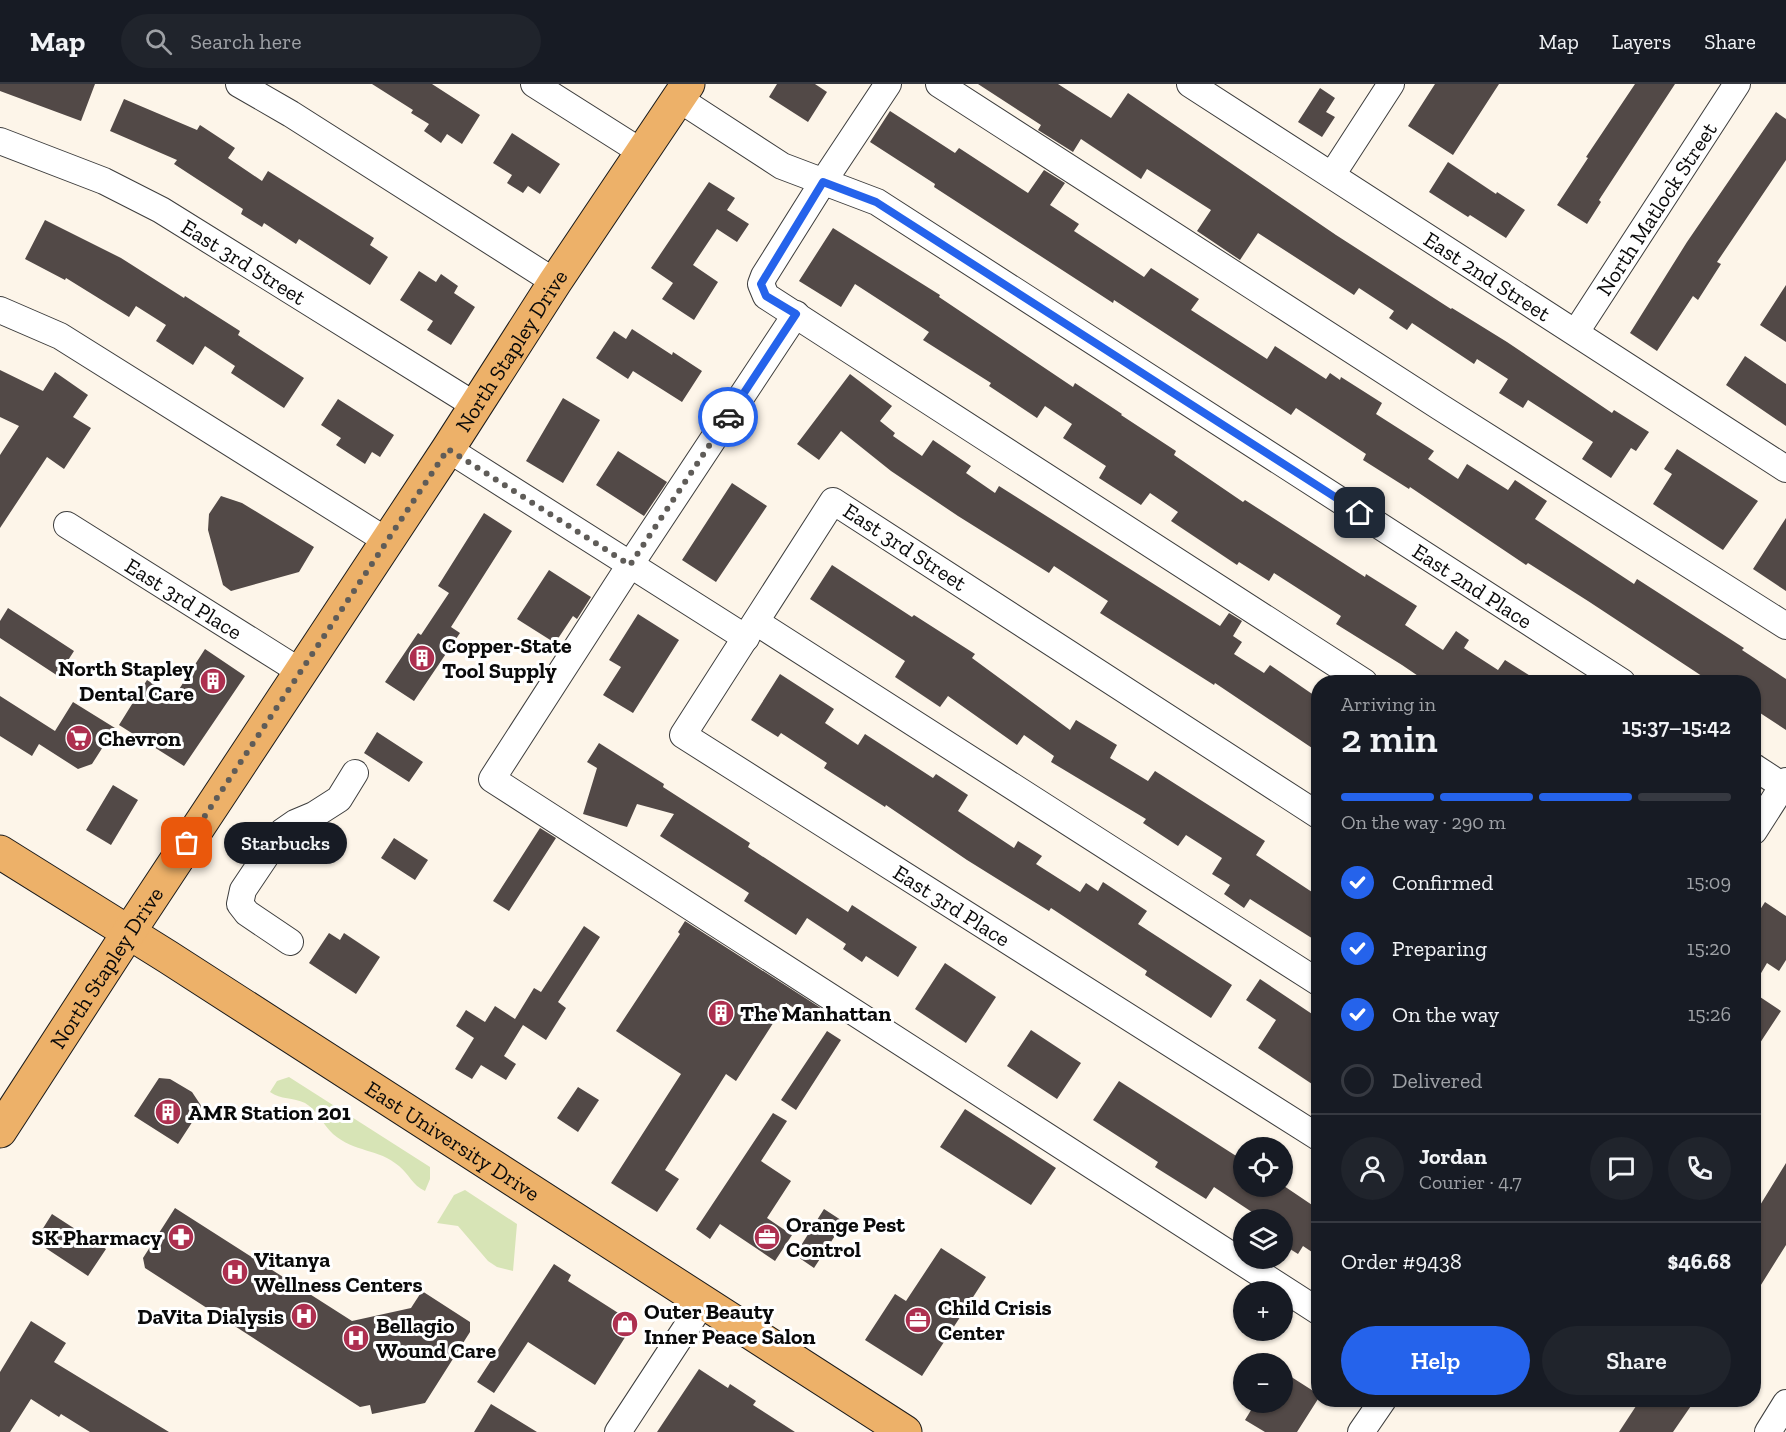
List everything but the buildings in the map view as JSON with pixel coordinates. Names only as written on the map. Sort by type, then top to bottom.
[{"type":"main road","name":"North Stapley Drive","points":[[0,1131],[448,449],[555,282],[684,91]]},
{"type":"main road","name":"East University Drive","points":[[0,852],[129,932],[905,1432]]},
{"type":"street","points":[[239,84],[291,114],[555,282]]},
{"type":"street","points":[[534,84],[643,153]]},
{"type":"street","points":[[888,84],[823,182],[761,284],[766,296],[1353,675]]},
{"type":"street","points":[[939,84],[1440,407],[1786,626]]},
{"type":"street","name":"East 2nd Street","points":[[1190,84],[1786,469]]},
{"type":"street","points":[[1332,175],[1391,84]]},
{"type":"street","name":"North Matlock Street","points":[[1576,332],[1737,84]]},
{"type":"street","name":"East 2nd Place","points":[[684,91],[782,166],[876,202],[1611,675]]},
{"type":"street","name":"East 3rd Street","points":[[0,141],[104,181],[161,210],[476,406]]},
{"type":"street","points":[[0,310],[60,336],[387,541]]},
{"type":"street","points":[[796,314],[492,779],[1311,1306]]},
{"type":"street","points":[[448,449],[630,565],[751,630],[1311,978]]},
{"type":"street","name":"East 3rd Street","points":[[751,630],[833,501],[1311,810]]},
{"type":"street","name":"East 3rd Place","points":[[67,525],[301,672]]},
{"type":"street","name":"East 3rd Place","points":[[751,630],[683,735],[1311,1133]]},
{"type":"street","points":[[1761,771],[1784,784],[1761,820]]},
{"type":"street","points":[[290,942],[247,913],[240,904],[243,890],[282,832],[339,799],[355,773]]},
{"type":"street","points":[[618,1432],[703,1302]]},
{"type":"street","points":[[1768,1432],[1786,1403]]},
{"type":"street","points":[[1361,1432],[1378,1407]]},
{"type":"green space","points":[[289,1077],[430,1167],[430,1179],[425,1191],[391,1160],[341,1140],[305,1103],[270,1092],[277,1081]]},
{"type":"green space","points":[[465,1190],[517,1224],[513,1271],[497,1267],[488,1261],[458,1226],[437,1223],[454,1195]]},
{"type":"way so far","points":[[187,843],[448,449],[630,565],[728,417]]},
{"type":"place","name":"Copper-State Tool Supply","points":[[422,658]]},
{"type":"place","name":"North Stapley Dental Care","points":[[213,681]]},
{"type":"place","name":"Chevron","points":[[79,738]]},
{"type":"place","name":"Starbucks","points":[[187,843]]},
{"type":"place","name":"The Manhattan","points":[[721,1013]]},
{"type":"place","name":"AMR Station 201","points":[[168,1112]]},
{"type":"place","name":"SK Pharmacy","points":[[181,1237]]},
{"type":"place","name":"Orange Pest Control","points":[[767,1237]]},
{"type":"place","name":"Vitanya Wellness Centers","points":[[235,1272]]},
{"type":"place","name":"DaVita Dialysis","points":[[304,1316]]},
{"type":"place","name":"Child Crisis Center","points":[[918,1320]]},
{"type":"place","name":"Outer Beauty Inner Peace Salon","points":[[625,1324]]},
{"type":"place","name":"Bellagio Wound Care","points":[[356,1338]]},
{"type":"route","points":[[728,417],[796,314],[766,296],[761,284],[823,182],[876,202],[1360,513]]}]
